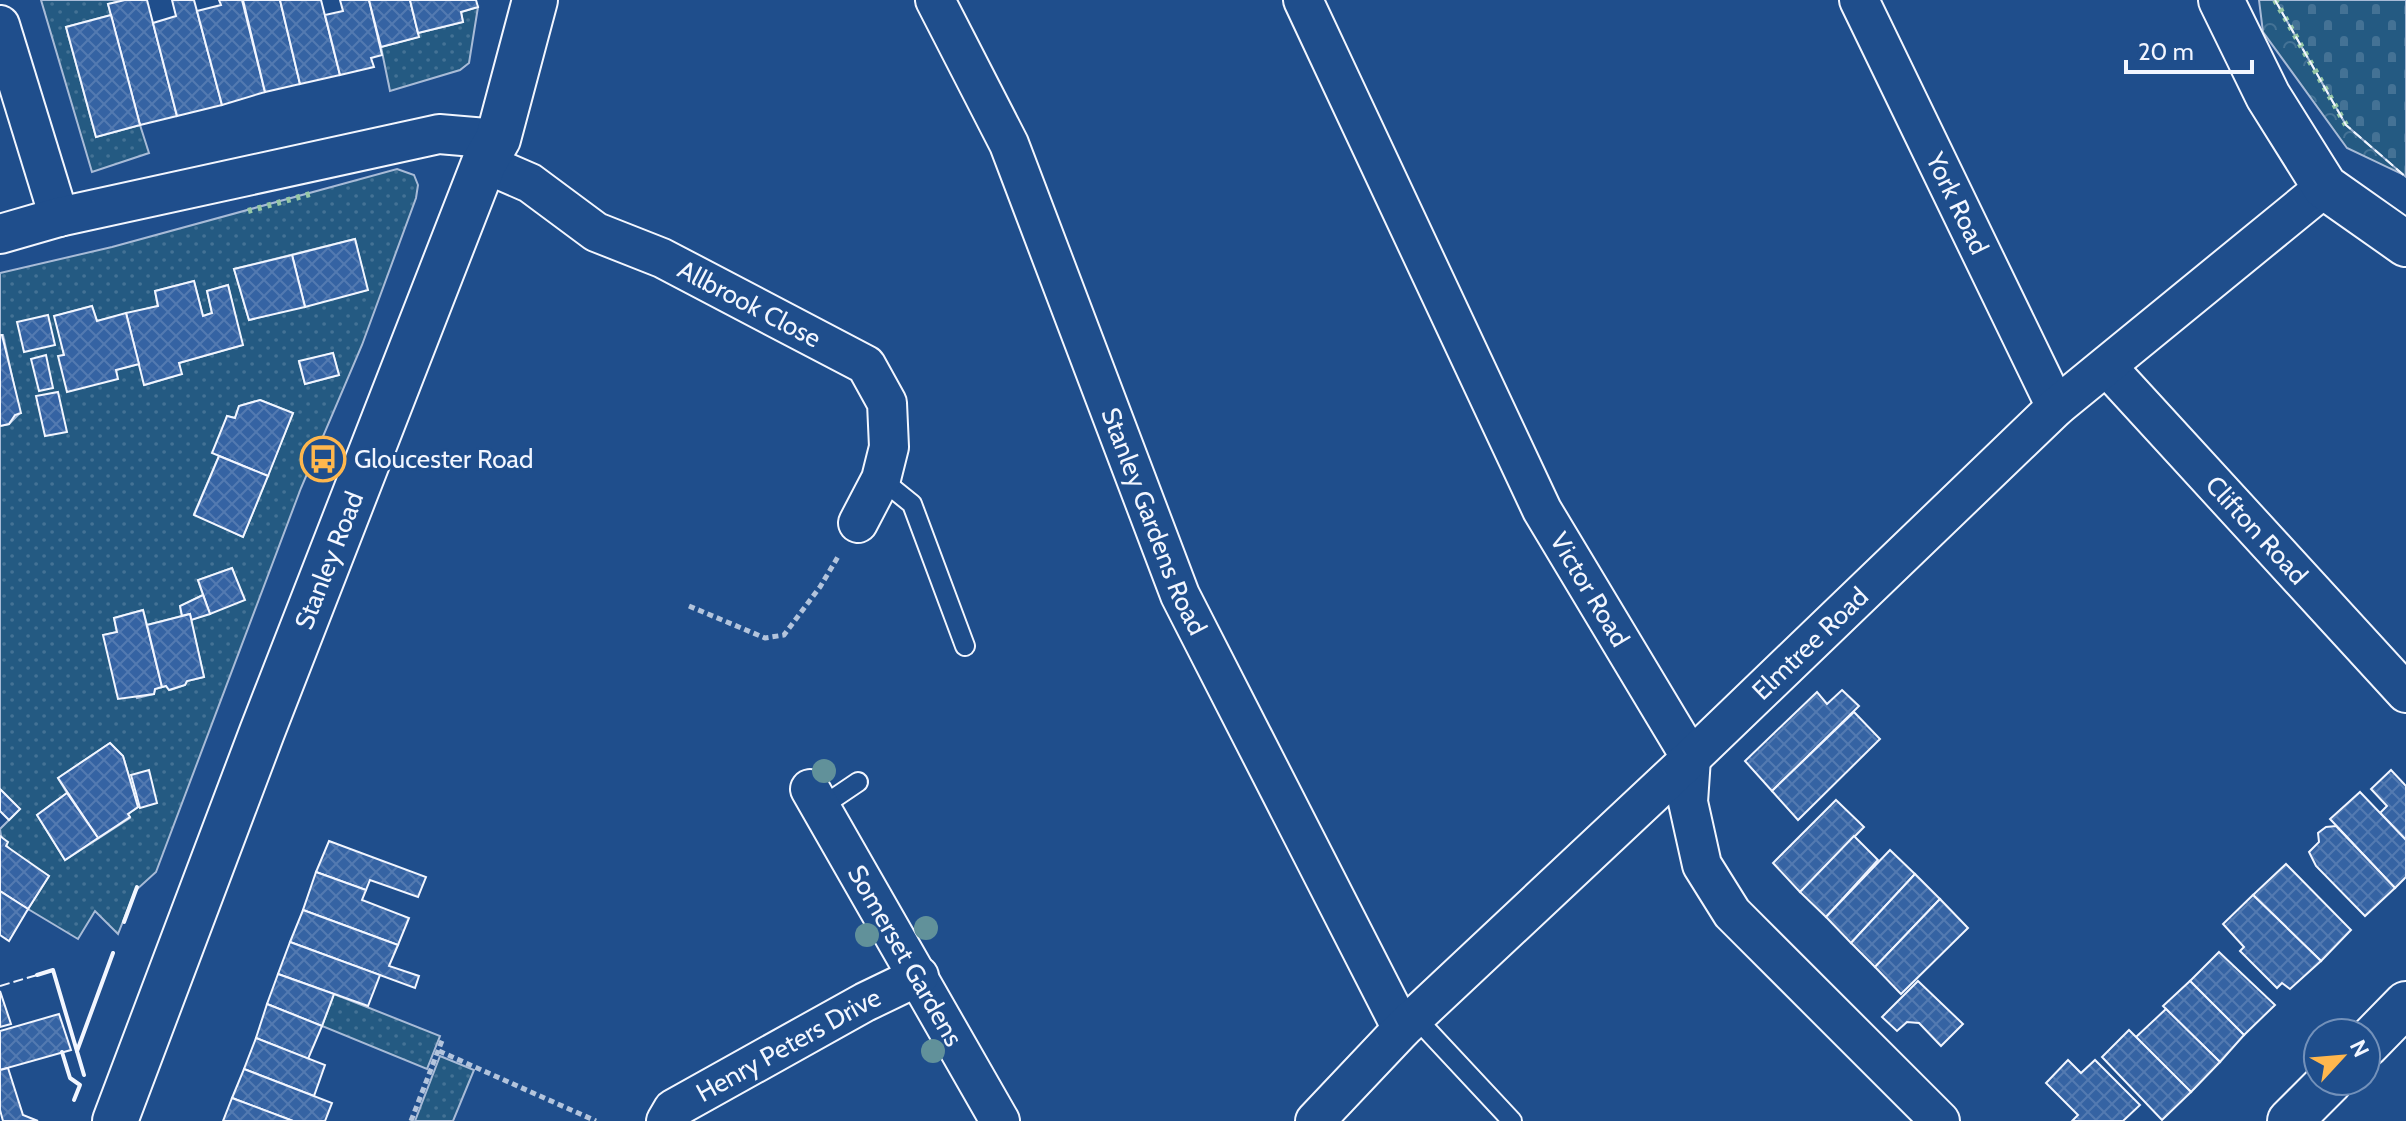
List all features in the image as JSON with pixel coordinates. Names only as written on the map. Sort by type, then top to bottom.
[{"type":"main road","name":"Stanley Road","points":[[115,1121],[267,717],[491,151],[535,0]]},
{"type":"main road","points":[[2221,0],[2268,96],[2325,187],[2406,244]]},
{"type":"main road","points":[[2382,1029],[2406,1004]]},
{"type":"main road","points":[[2290,1121],[2314,1097]]},
{"type":"street","name":"Stanley Gardens Road","points":[[935,0],[1009,144],[1180,595],[1408,1023]]},
{"type":"street","name":"Victor Road","points":[[1303,0],[1542,510],[1691,758]]},
{"type":"street","name":"York Road","points":[[1859,0],[2056,407]]},
{"type":"street","points":[[0,25],[59,217]]},
{"type":"street","points":[[0,234],[59,217],[439,134],[491,151]]},
{"type":"street","name":"Allbrook Close","points":[[491,151],[596,232],[662,258],[866,365],[887,403],[889,447],[881,479],[858,523]]},
{"type":"street","name":"Elmtree Road","points":[[1315,1121],[1408,1023],[1691,758],[2056,407],[2108,368],[2325,187]]},
{"type":"street","name":"Clifton Road","points":[[2108,368],[2406,693]]},
{"type":"street","points":[[1691,758],[1688,802],[1702,865],[1732,913],[1940,1121]]},
{"type":"street","name":"Somerset Gardens","points":[[815,798],[1000,1121]]},
{"type":"street","name":"Henry Peters Drive","points":[[666,1121],[673,1109],[865,1002],[919,976]]},
{"type":"lane","points":[[881,479],[912,504],[965,646]]},
{"type":"lane","points":[[815,798],[858,782]]},
{"type":"lane","points":[[1408,1023],[1512,1121]]},
{"type":"path","points":[[689,606],[765,638],[784,635],[820,587],[858,523]]},
{"type":"path","points":[[411,1121],[443,1038]]},
{"type":"path","points":[[439,1051],[596,1121]]},
{"type":"green space","points":[[41,0],[125,0],[108,4],[111,15],[66,27],[96,137],[140,125],[149,153],[92,172]]},
{"type":"green space","points":[[2259,0],[2289,0],[2406,176],[2347,148],[2263,32]]},
{"type":"green space","points":[[2275,0],[2406,0],[2406,177],[2346,125]]},
{"type":"green space","points":[[478,7],[469,63],[460,70],[390,91],[381,47],[418,37],[418,33],[463,22],[461,12]]},
{"type":"green space","points":[[397,169],[414,175],[418,185],[416,198],[362,345],[301,488],[156,872],[135,891],[118,934],[95,911],[78,939],[28,909],[49,876],[11,851],[1,837],[0,829],[20,809],[0,789],[0,426],[9,424],[20,413],[3,335],[0,335],[0,273],[112,247]],"holes":[[[355,239],[367,290],[249,320],[234,269]],[[194,281],[203,316],[212,313],[207,291],[228,285],[242,345],[179,363],[181,374],[145,385],[139,364],[116,370],[59,356],[64,355],[55,316],[92,306],[97,321],[158,306],[155,291]],[[333,353],[339,375],[305,384],[299,362]],[[260,400],[293,413],[243,537],[194,514],[219,456],[227,416],[235,418],[239,406]],[[232,568],[244,600],[191,620],[204,677],[170,690],[166,686],[155,689],[154,694],[137,698],[104,635],[117,632],[114,618],[143,610],[147,625],[182,616],[180,606],[203,595],[198,580]],[[110,743],[123,756],[138,807],[128,814],[130,818],[65,860],[37,815],[67,793],[58,778]]]},
{"type":"green space","points":[[334,994],[440,1036],[427,1069],[322,1026]]},
{"type":"green space","points":[[440,1056],[474,1070],[453,1121],[415,1121]]},
{"type":"building","points":[[147,0],[177,116],[140,125],[108,4]]},
{"type":"building","points":[[172,0],[194,0],[222,105],[177,116],[153,23],[176,16]]},
{"type":"building","points":[[219,0],[242,0],[265,92],[222,105],[197,11],[221,5]]},
{"type":"building","points":[[243,0],[280,0],[300,84],[265,92]]},
{"type":"building","points":[[280,0],[321,0],[340,75],[300,84]]},
{"type":"building","points":[[340,0],[369,0],[382,55],[371,58],[374,67],[340,75],[325,15],[343,11]]},
{"type":"building","points":[[369,0],[410,0],[419,37],[381,47]]},
{"type":"building","points":[[410,0],[476,0],[478,7],[461,12],[463,22],[418,33]]},
{"type":"building","points":[[111,15],[140,125],[96,137],[66,27]]},
{"type":"building","points":[[355,239],[368,290],[305,307],[292,255]]},
{"type":"building","points":[[292,255],[305,307],[249,320],[234,269]]},
{"type":"building","points":[[194,281],[203,316],[212,313],[207,291],[228,285],[243,345],[179,363],[182,374],[144,385],[126,313],[158,306],[155,291]]},
{"type":"building","points":[[92,306],[97,321],[126,313],[139,364],[116,370],[118,379],[67,392],[58,356],[64,355],[54,316]]},
{"type":"building","points":[[48,315],[55,345],[24,352],[17,322]]},
{"type":"building","points":[[0,335],[21,413],[15,415],[9,424],[0,426]]},
{"type":"building","points":[[333,353],[339,375],[305,384],[299,361]]},
{"type":"building","points":[[46,355],[53,388],[39,391],[31,359]]},
{"type":"building","points":[[58,392],[67,432],[45,436],[36,396]]},
{"type":"building","points":[[260,400],[293,413],[268,476],[212,453],[227,416],[235,418],[239,406]]},
{"type":"building","points":[[219,456],[268,476],[243,537],[194,515]]},
{"type":"building","points":[[232,568],[245,600],[210,614],[198,580]]},
{"type":"building","points":[[203,595],[210,614],[191,620],[190,614],[182,616],[180,606]]},
{"type":"building","points":[[143,610],[162,687],[155,689],[154,694],[118,699],[103,635],[117,632],[114,618]]},
{"type":"building","points":[[190,614],[204,677],[169,690],[166,686],[162,687],[147,625]]},
{"type":"building","points":[[1842,690],[1859,706],[1772,791],[1745,761],[1817,692],[1827,704]]},
{"type":"building","points":[[1854,712],[1880,739],[1798,820],[1772,791]]},
{"type":"building","points":[[110,743],[123,756],[138,807],[128,814],[130,817],[98,838],[58,778]]},
{"type":"building","points":[[149,770],[157,803],[140,808],[131,775]]},
{"type":"building","points":[[2391,770],[2406,786],[2406,840],[2380,813],[2387,806],[2371,789]]},
{"type":"building","points":[[0,789],[20,809],[9,820],[0,811]]},
{"type":"building","points":[[2360,792],[2406,840],[2406,877],[2395,888],[2330,819]]},
{"type":"building","points":[[67,793],[98,838],[65,860],[37,815]]},
{"type":"building","points":[[1836,800],[1864,827],[1800,892],[1773,863]]},
{"type":"building","points":[[2336,826],[2395,888],[2365,916],[2316,866],[2309,852],[2319,842],[2318,833],[2326,827]]},
{"type":"building","points":[[0,836],[8,842],[6,846],[49,876],[28,909],[0,891]]},
{"type":"building","points":[[1854,836],[1878,860],[1826,917],[1800,892]]},
{"type":"building","points":[[329,841],[426,877],[418,897],[370,880],[366,890],[316,872]]},
{"type":"building","points":[[1890,850],[1915,874],[1851,943],[1826,917]]},
{"type":"building","points":[[2286,864],[2351,930],[2321,961],[2253,895]]},
{"type":"building","points":[[316,872],[366,890],[362,900],[409,918],[398,945],[303,910]]},
{"type":"building","points":[[1915,874],[1940,899],[1875,967],[1851,943]]},
{"type":"building","points":[[0,891],[28,909],[9,941],[0,935]]},
{"type":"building","points":[[2253,895],[2321,961],[2290,989],[2282,983],[2277,988],[2240,951],[2244,947],[2223,924]]},
{"type":"building","points":[[1940,899],[1968,928],[1901,994],[1875,967]]},
{"type":"building","points":[[303,910],[398,945],[389,966],[419,976],[415,988],[290,942]]},
{"type":"building","points":[[290,942],[380,975],[368,1006],[278,974]]},
{"type":"building","points":[[2219,952],[2275,1005],[2244,1035],[2190,981]]},
{"type":"building","points":[[278,974],[334,994],[322,1026],[267,1004]]},
{"type":"building","points":[[1918,981],[1963,1024],[1941,1046],[1919,1023],[1907,1022],[1897,1031],[1882,1017]]},
{"type":"building","points":[[2190,981],[2244,1035],[2220,1062],[2163,1006]]},
{"type":"building","points":[[0,991],[11,1024],[0,1027]]},
{"type":"building","points":[[267,1004],[322,1026],[308,1059],[256,1038]]},
{"type":"building","points":[[2166,1009],[2220,1062],[2191,1092],[2136,1037]]},
{"type":"building","points":[[59,1014],[71,1050],[0,1070],[0,1031]]},
{"type":"building","points":[[2129,1030],[2191,1092],[2162,1120],[2102,1057]]},
{"type":"building","points":[[256,1038],[325,1065],[314,1096],[244,1069]]},
{"type":"building","points":[[2068,1060],[2081,1073],[2095,1060],[2140,1105],[2123,1121],[2072,1121],[2078,1115],[2046,1083]]},
{"type":"building","points":[[8,1068],[23,1115],[38,1121],[3,1121],[0,1070]]},
{"type":"building","points":[[244,1069],[332,1103],[325,1121],[293,1121],[232,1098]]},
{"type":"building","points":[[232,1098],[293,1121],[223,1121]]},
{"type":"hedge","points":[[2275,0],[2346,125]]},
{"type":"hedge","points":[[248,211],[310,194]]},
{"type":"fence","points":[[2275,0],[2346,125],[2406,177]]},
{"type":"fence","points":[[0,986],[37,975]]},
{"type":"wall","points":[[124,922],[137,887]]},
{"type":"wall","points":[[77,1051],[113,953]]},
{"type":"wall","points":[[37,975],[53,970],[84,1075]]},
{"type":"wall","points":[[62,1052],[70,1078],[80,1085],[74,1100]]},
{"type":"place","name":"Gloucester Road","points":[[323,459]]}]
